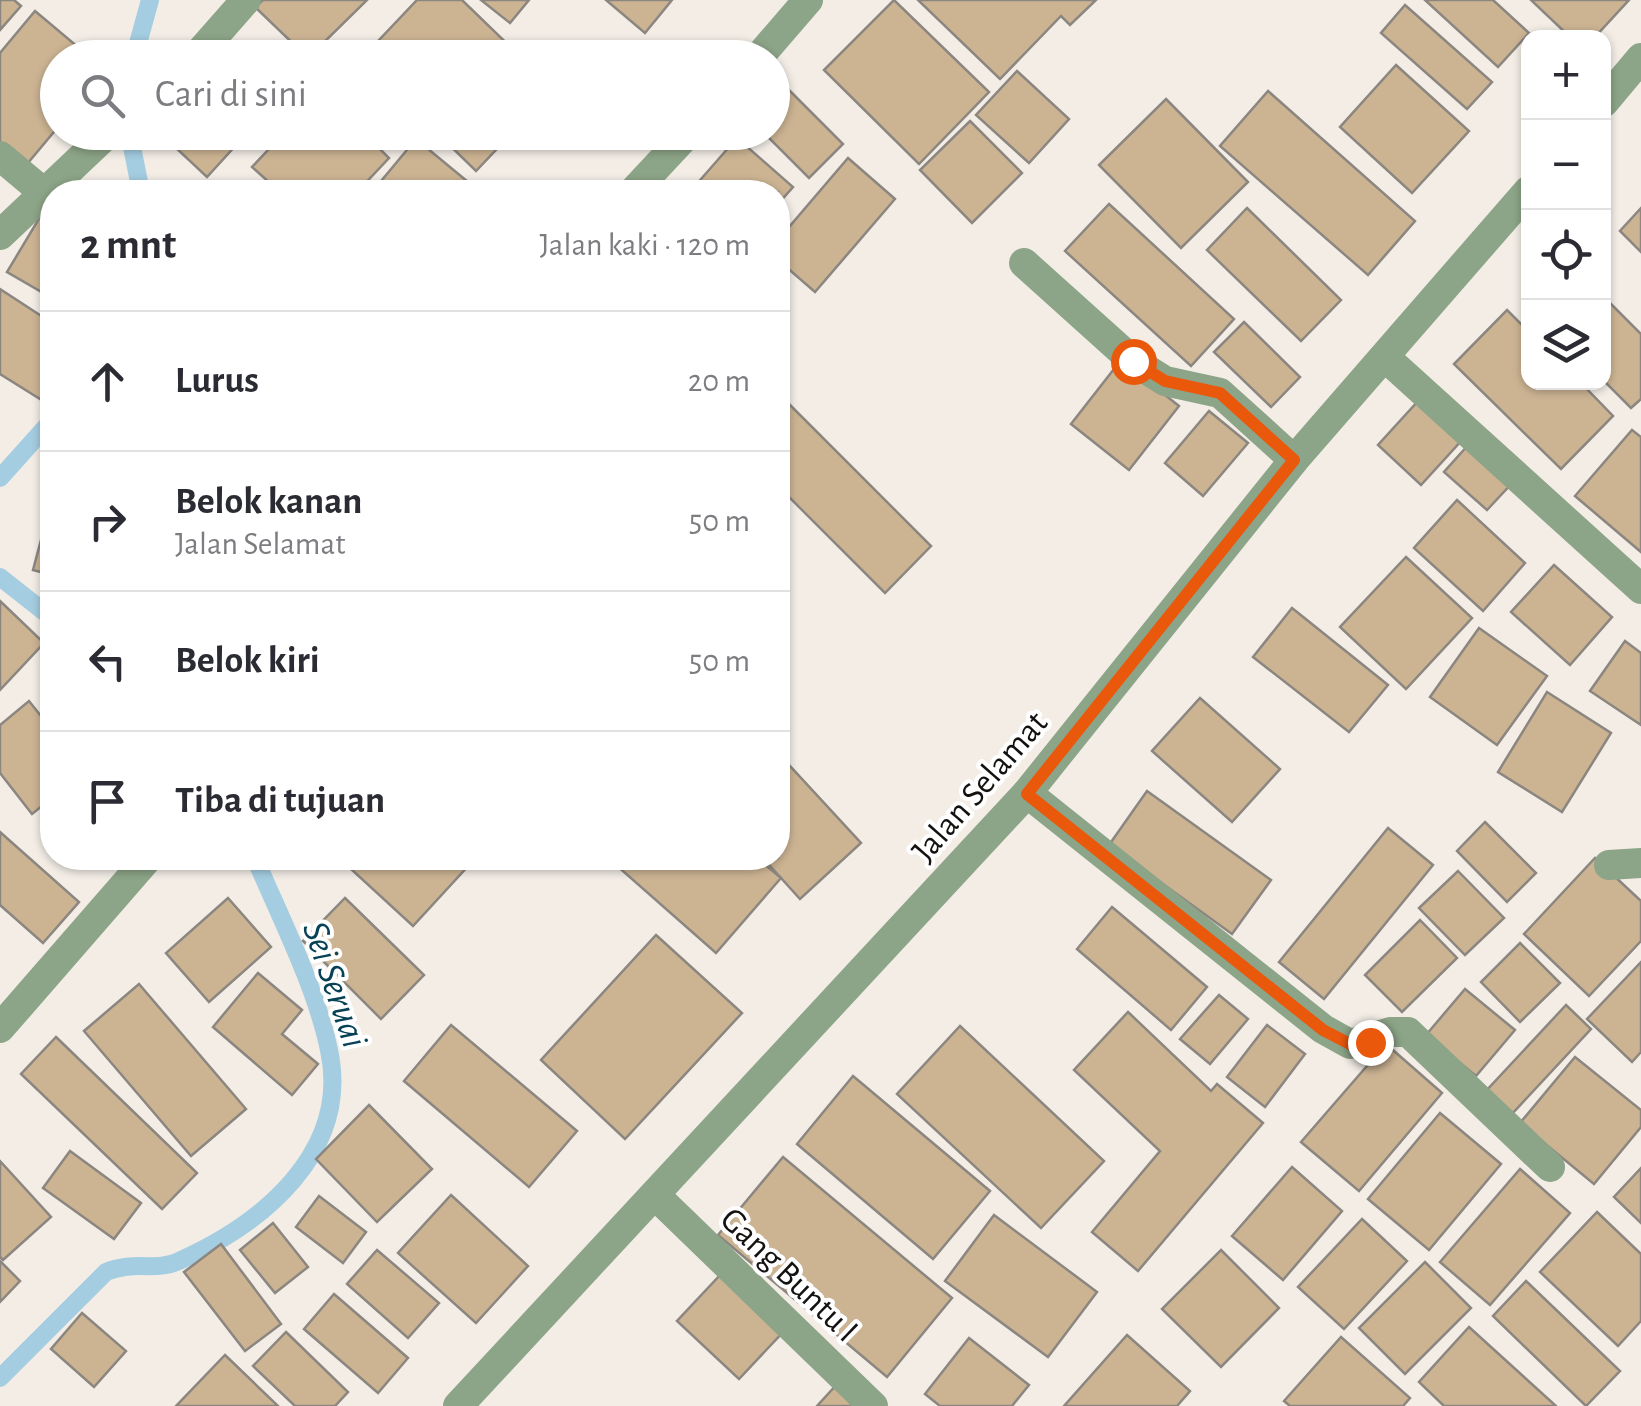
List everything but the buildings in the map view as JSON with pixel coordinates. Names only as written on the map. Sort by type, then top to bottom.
[{"type":"street","points":[[211,40],[246,0]]},
{"type":"street","points":[[774,40],[808,0]]},
{"type":"street","points":[[1611,94],[1641,58]]},
{"type":"street","points":[[56,180],[89,150]]},
{"type":"street","points":[[644,180],[672,150]]},
{"type":"street","points":[[0,156],[40,189]]},
{"type":"street","points":[[0,235],[40,195]]},
{"type":"street","name":"Jalan Selamat","points":[[458,1406],[1027,794],[1294,460],[1521,199]]},
{"type":"street","points":[[1024,264],[1133,361],[1165,381],[1220,393],[1294,460]]},
{"type":"street","points":[[1386,358],[1641,589]]},
{"type":"street","points":[[1027,794],[1323,1030],[1350,1044],[1390,1032],[1408,1032],[1550,1167]]},
{"type":"street","points":[[1609,865],[1641,864]]},
{"type":"street","points":[[0,1028],[138,870]]},
{"type":"street","name":"Gang Buntu I","points":[[655,1195],[873,1406]]},
{"type":"waterway","name":"Sei Seruai","points":[[139,40],[150,0]]},
{"type":"waterway","name":"Sei Seruai","points":[[133,150],[139,180]]},
{"type":"waterway","name":"Sei Seruai","points":[[0,478],[40,433]]},
{"type":"waterway","name":"Sei Seruai","points":[[0,577],[40,609]]},
{"type":"waterway","name":"Sei Seruai","points":[[0,1378],[106,1272],[170,1264],[210,1245],[269,1205],[313,1152],[327,1121],[332,1087],[329,1050],[306,977],[260,870]]},
{"type":"route","points":[[1133,361],[1165,381],[1220,393],[1294,460],[1140,647],[1027,794],[1323,1030],[1350,1044],[1370,1042]]}]
